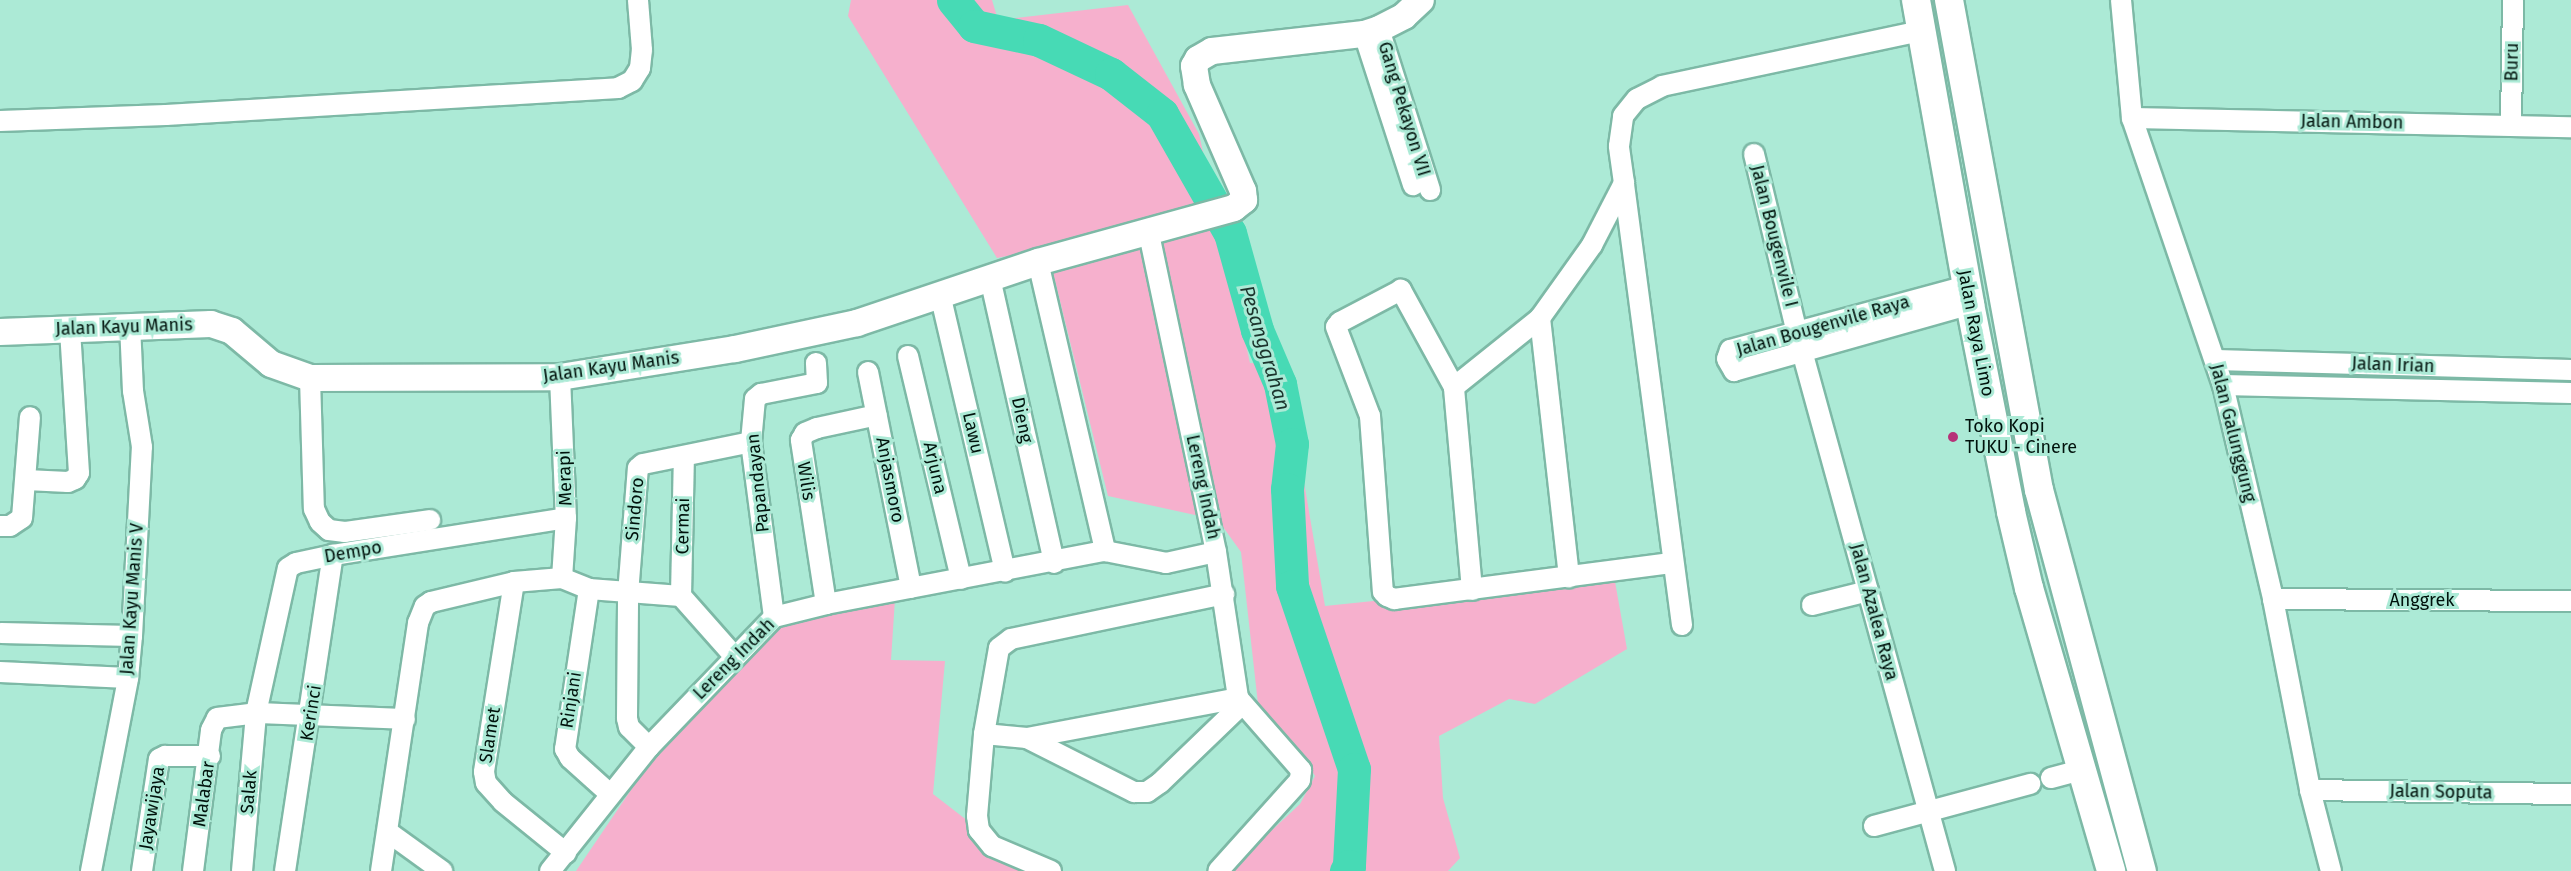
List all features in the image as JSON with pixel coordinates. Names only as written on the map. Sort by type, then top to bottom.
[{"type":"main road","name":"Jalan Raya Limo","points":[[1916,0],[1968,295],[2011,512],[2029,588],[2110,871]]},
{"type":"main road","name":"Jalan Raya Limo","points":[[1949,0],[2039,490],[2142,871]]},
{"type":"main road","points":[[2095,814],[2124,807]]},
{"type":"street","points":[[0,121],[178,114],[618,88],[632,81],[640,68],[638,0]]},
{"type":"street","points":[[1149,234],[1234,208],[1244,200],[1243,191],[1197,86],[1194,66],[1198,59],[1212,51],[1372,31],[1404,16],[1421,0]]},
{"type":"street","name":"Jalan Galunggung","points":[[2121,0],[2132,118],[2223,385],[2273,599],[2310,790],[2331,871]]},
{"type":"street","name":"Buru","points":[[2511,125],[2513,0]]},
{"type":"street","name":"Gang Pekayon VII","points":[[1372,31],[1421,187]]},
{"type":"street","points":[[1682,626],[1619,146],[1621,122],[1627,109],[1644,94],[1662,86],[1920,31]]},
{"type":"street","name":"Jalan Ambon","points":[[2132,118],[2571,127]]},
{"type":"street","name":"Jalan Bougenvile I","points":[[1754,154],[1803,353]]},
{"type":"street","points":[[1454,387],[1540,318],[1592,245],[1624,183]]},
{"type":"street","name":"Jalan Kayu Manis","points":[[0,332],[130,325],[220,326],[232,331],[271,364],[310,378],[560,377],[735,349],[835,328],[1038,262],[1149,234]]},
{"type":"street","name":"Lereng Indah","points":[[550,871],[649,747],[774,616],[826,604],[1054,563],[1105,551],[1166,563],[1216,552],[1149,234]]},
{"type":"street","points":[[1038,262],[1105,551]]},
{"type":"street","name":"Dieng","points":[[990,278],[1054,563]]},
{"type":"street","points":[[1472,590],[1454,387],[1401,290],[1340,322],[1336,327],[1370,417],[1383,592],[1394,599],[1472,590],[1673,563]]},
{"type":"street","name":"Lawu","points":[[940,294],[1005,572]]},
{"type":"street","name":"Jalan Bougenvile Raya","points":[[1968,295],[1803,353],[1732,371],[1726,359],[1730,350],[1968,295]]},
{"type":"street","points":[[1540,318],[1569,577]]},
{"type":"street","name":"Jalan Kayu Manis V","points":[[91,871],[128,678],[132,636],[142,447],[133,391],[130,325]]},
{"type":"street","points":[[26,480],[68,482],[75,479],[79,473],[70,328]]},
{"type":"street","name":"Jalan Azalea Raya","points":[[1803,353],[1945,871]]},
{"type":"street","name":"Arjuna","points":[[908,356],[961,579]]},
{"type":"street","name":"Jalan Irian","points":[[2216,360],[2571,370]]},
{"type":"street","name":"Papandayan","points":[[774,616],[750,442],[755,399],[761,394],[818,383],[816,363]]},
{"type":"street","name":"Anjasmoro","points":[[868,372],[911,588]]},
{"type":"street","name":"Merapi","points":[[560,377],[566,518],[562,578]]},
{"type":"street","points":[[310,378],[314,509],[320,522],[329,530],[345,532],[430,520]]},
{"type":"street","name":"Jalan Irian","points":[[2223,385],[2571,393]]},
{"type":"street","name":"Wilis","points":[[826,604],[801,440],[805,433],[817,428],[877,415]]},
{"type":"street","points":[[0,526],[10,526],[18,523],[22,518],[30,417]]},
{"type":"street","name":"Sindoro","points":[[628,594],[638,468],[643,464],[750,442]]},
{"type":"street","name":"Cermai","points":[[681,596],[684,457]]},
{"type":"street","name":"Dempo","points":[[256,713],[285,575],[296,563],[333,555],[566,518]]},
{"type":"street","points":[[1216,552],[1240,701],[1300,766],[1301,777],[1218,871]]},
{"type":"street","name":"Kerinci","points":[[285,871],[311,717],[333,555]]},
{"type":"street","points":[[381,871],[418,623],[424,606],[440,599],[514,582],[562,578],[589,589],[628,594],[681,596],[734,656]]},
{"type":"street","name":"Slamet","points":[[514,582],[484,772],[486,783],[503,802],[566,853]]},
{"type":"street","name":"Rinjani","points":[[589,589],[565,748],[570,758],[610,794]]},
{"type":"street","points":[[1812,605],[1868,591]]},
{"type":"street","points":[[628,594],[627,722],[649,747]]},
{"type":"street","points":[[1051,871],[992,846],[979,830],[977,816],[984,734],[999,648],[1005,641],[1224,594]]},
{"type":"street","name":"Anggrek","points":[[2273,599],[2571,601]]},
{"type":"street","points":[[1,633],[132,636]]},
{"type":"street","points":[[0,672],[128,678]]},
{"type":"street","points":[[1027,738],[1134,792],[1147,792],[1160,783],[1240,701]]},
{"type":"street","points":[[984,734],[1027,738],[1240,701]]},
{"type":"street","points":[[256,713],[405,719]]},
{"type":"street","name":"Malabar","points":[[193,871],[210,756],[211,730],[218,718],[256,713]]},
{"type":"street","name":"Salak","points":[[242,871],[256,713]]},
{"type":"street","name":"Jayawijaya","points":[[142,871],[159,759],[165,756],[210,756]]},
{"type":"street","points":[[2051,778],[2081,770]]},
{"type":"street","points":[[1874,826],[2030,784]]},
{"type":"street","name":"Jalan Soputa","points":[[2310,790],[2571,794]]},
{"type":"street","points":[[388,832],[442,871]]},
{"type":"shaded area","points":[[851,0],[992,0],[998,20],[1128,5],[1199,134],[1250,363],[1284,364],[1325,606],[1614,576],[1627,649],[1535,704],[1509,699],[1439,736],[1443,798],[1460,858],[1448,871],[1228,871],[1300,804],[1315,776],[1294,743],[1258,704],[1241,552],[1218,520],[1108,496],[1047,248],[997,258],[848,16]]},
{"type":"shaded area","points":[[895,599],[891,660],[945,661],[933,794],[986,835],[1062,871],[576,871],[671,731],[785,621]]},
{"type":"waterway","name":"Pesanggrahan","points":[[953,0],[974,26],[1039,40],[1111,74],[1162,114],[1230,233],[1257,330],[1280,384],[1292,444],[1287,489],[1292,586],[1354,769],[1349,866],[1346,871]]},
{"type":"place","name":"Toko Kopi TUKU - Cinere","points":[[1953,437]]}]
